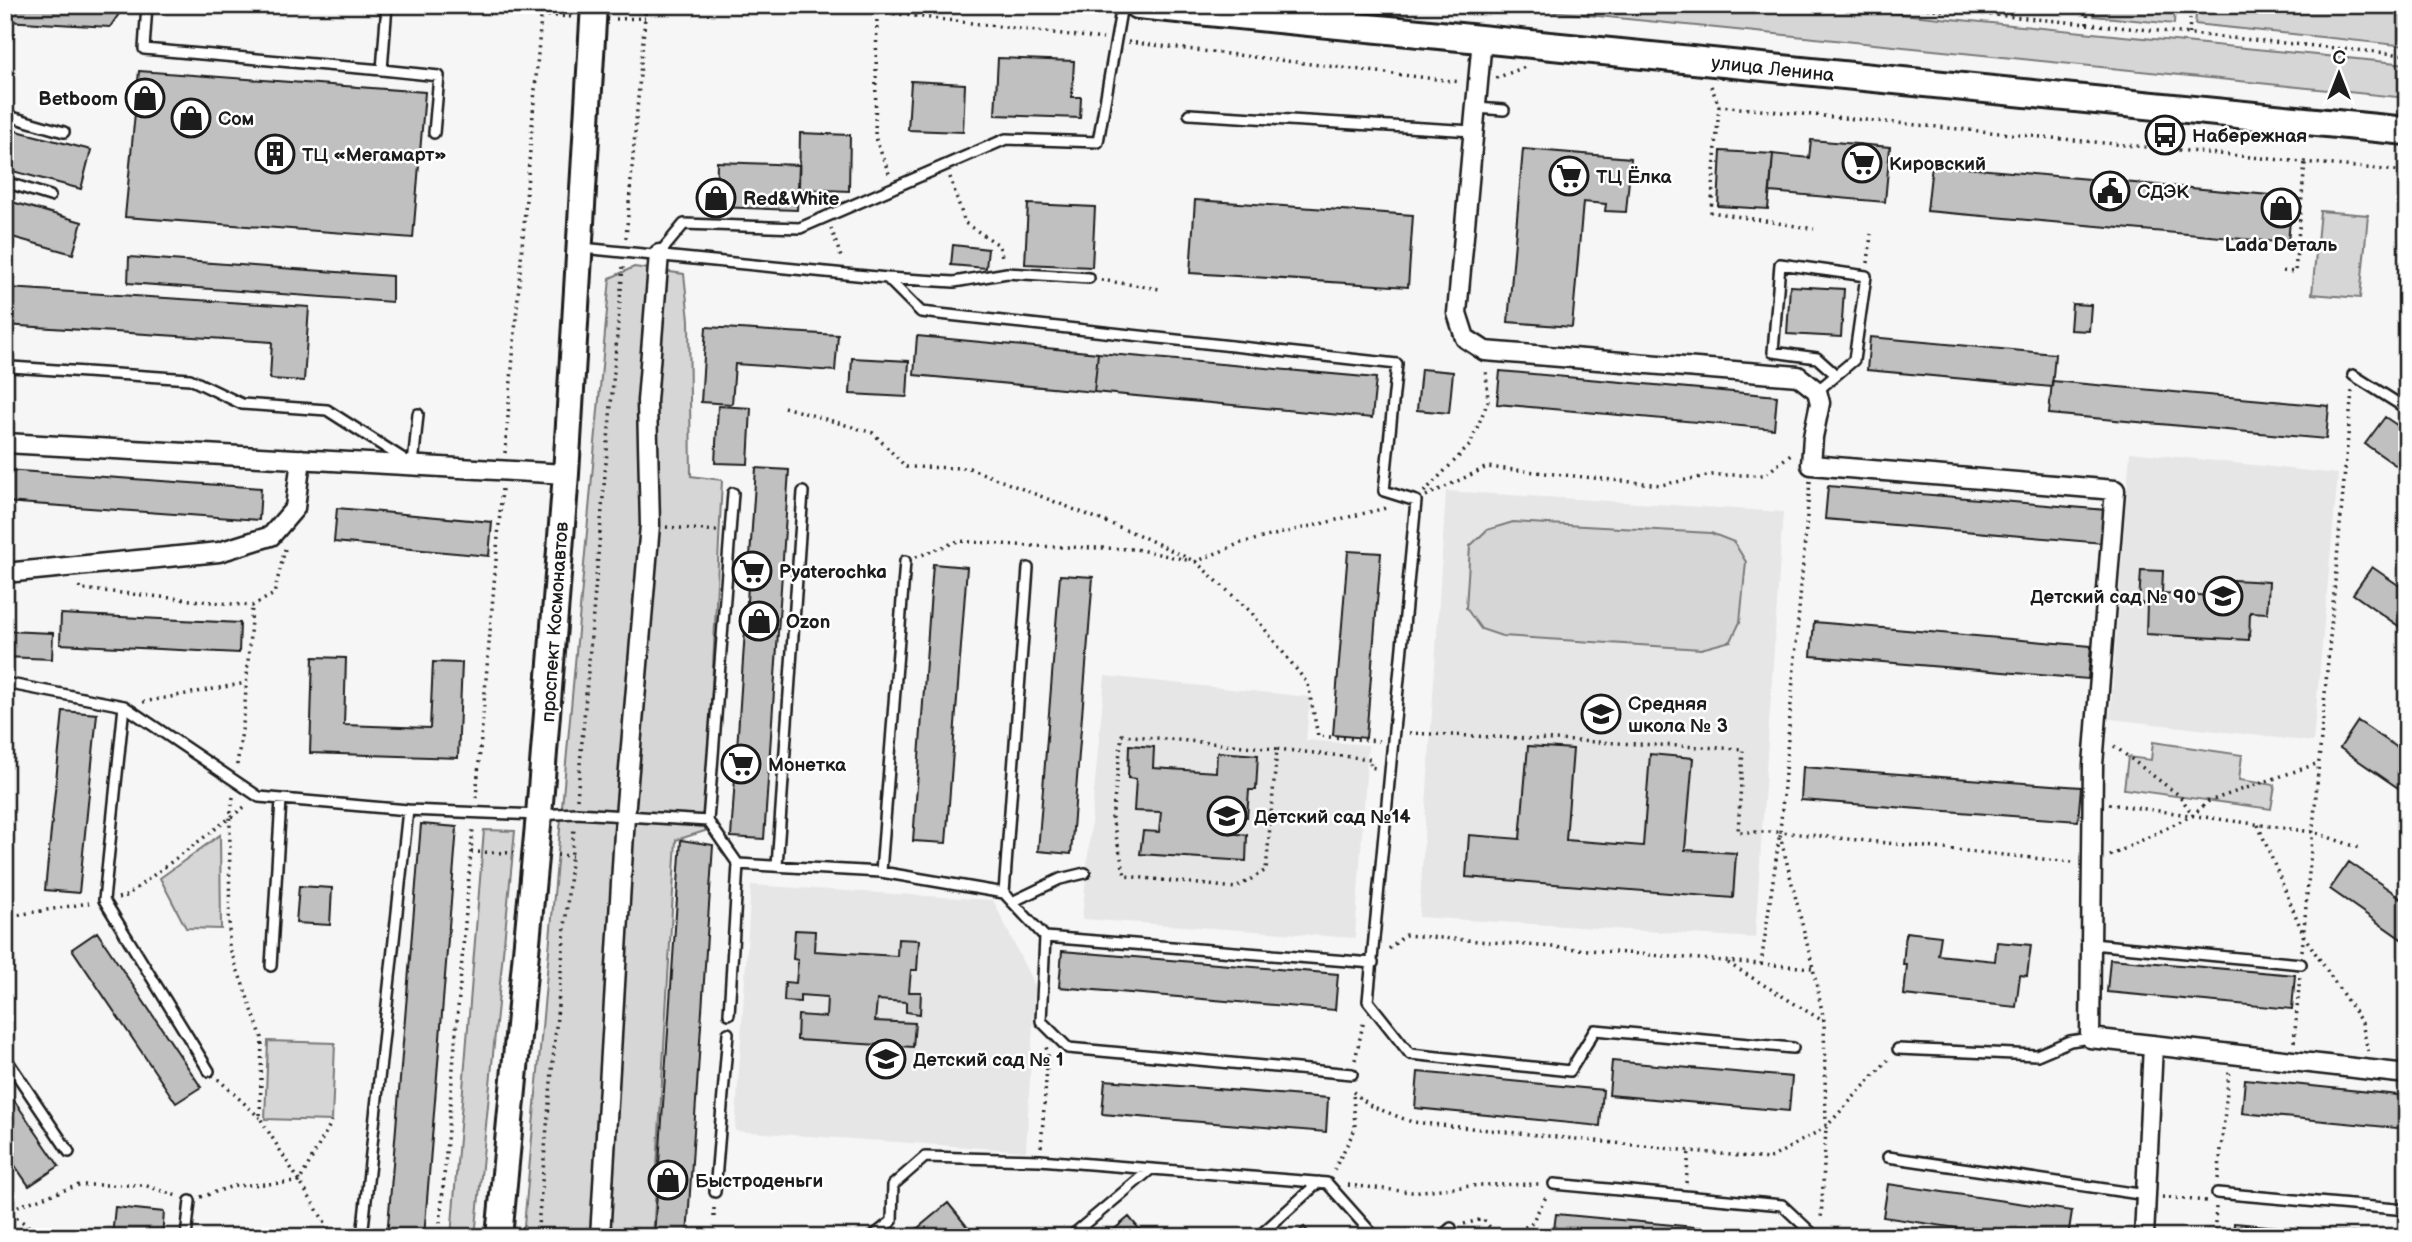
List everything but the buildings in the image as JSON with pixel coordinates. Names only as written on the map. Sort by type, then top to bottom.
[{"type":"main road","name":"проспект Космонавтов","points":[[499,1237],[539,815],[566,474],[594,5]]},
{"type":"main road","name":"улица Ленина","points":[[1139,5],[2407,131]]},
{"type":"street","points":[[1482,39],[1457,313],[1465,338],[1485,351],[1798,376],[1817,391],[1820,403],[1811,465],[2115,490],[2096,732],[2091,1038],[2407,1074]]},
{"type":"street","points":[[600,1237],[625,816],[650,525],[647,401],[660,254]]},
{"type":"street","points":[[5,443],[566,474]]},
{"type":"street","points":[[5,573],[219,551],[271,536],[295,508],[301,459]]},
{"type":"street","points":[[2144,1237],[2153,1045]]},
{"type":"lane","points":[[147,5],[144,49],[439,76],[434,134]]},
{"type":"lane","points":[[382,70],[387,5]]},
{"type":"lane","points":[[660,254],[684,224],[800,228],[1006,139],[1098,142],[1122,5]]},
{"type":"lane","points":[[1475,108],[1504,110]]},
{"type":"lane","points":[[1189,114],[1472,131]]},
{"type":"lane","points":[[5,115],[64,132]]},
{"type":"lane","points":[[5,182],[50,196]]},
{"type":"lane","points":[[580,248],[954,282],[1007,273],[1089,278]]},
{"type":"lane","points":[[1817,391],[1854,360],[1866,276],[1780,264],[1773,352],[1817,358],[1836,375]]},
{"type":"lane","points":[[887,278],[921,312],[1397,364],[1384,491],[1416,501],[1368,1001],[1410,1054],[1570,1071],[1595,1030],[1793,1048]]},
{"type":"lane","points":[[11,367],[190,379],[242,404],[327,410],[413,465],[418,414]]},
{"type":"lane","points":[[2353,375],[2407,409]]},
{"type":"lane","points":[[778,866],[803,492]]},
{"type":"lane","points":[[729,1014],[738,864],[708,821],[733,493]]},
{"type":"lane","points":[[881,872],[905,561]]},
{"type":"lane","points":[[1004,893],[1028,568]]},
{"type":"lane","points":[[5,683],[124,706],[259,797],[408,810],[539,815],[576,813],[708,821]]},
{"type":"lane","points":[[124,706],[104,900],[209,1071]]},
{"type":"lane","points":[[271,967],[281,800]]},
{"type":"lane","points":[[362,1237],[408,810]]},
{"type":"lane","points":[[738,864],[881,872],[1004,893],[1045,937],[1373,963]]},
{"type":"lane","points":[[1012,902],[1059,879],[1086,873]]},
{"type":"lane","points":[[1045,937],[1041,1021],[1068,1048],[1352,1074]]},
{"type":"lane","points":[[2092,944],[2301,964]]},
{"type":"lane","points":[[715,1192],[728,1033]]},
{"type":"lane","points":[[1898,1049],[2037,1055],[2070,1041],[2091,1038]]},
{"type":"lane","points":[[5,1057],[69,1152]]},
{"type":"lane","points":[[872,1237],[892,1221],[893,1185],[925,1157],[1040,1160],[1323,1182],[1375,1237]]},
{"type":"lane","points":[[1888,1157],[2146,1195]]},
{"type":"lane","points":[[1070,1237],[1151,1170]]},
{"type":"lane","points":[[1258,1237],[1323,1182]]},
{"type":"lane","points":[[1554,1184],[1782,1205],[1816,1237]]},
{"type":"lane","points":[[2217,1193],[2407,1210]]},
{"type":"lane","points":[[186,1237],[190,1201]]},
{"type":"lane","points":[[1441,1237],[1451,1228]]},
{"type":"path","points":[[439,1237],[542,5]]},
{"type":"path","points":[[537,1237],[646,5]]},
{"type":"path","points":[[824,5],[1479,84],[1530,65]]},
{"type":"path","points":[[1892,5],[2407,55]]},
{"type":"path","points":[[1985,14],[1986,5]]},
{"type":"path","points":[[2087,24],[2088,5]]},
{"type":"path","points":[[2189,34],[2191,5]]},
{"type":"path","points":[[877,13],[875,136],[895,187]]},
{"type":"path","points":[[1709,82],[1719,106],[1711,212],[1814,229]]},
{"type":"path","points":[[1719,106],[2407,172]]},
{"type":"path","points":[[2283,271],[2295,272],[2305,163]]},
{"type":"path","points":[[956,194],[965,223],[999,246],[1007,273]]},
{"type":"path","points":[[1866,276],[1871,234]]},
{"type":"path","points":[[1089,278],[1160,289]]},
{"type":"path","points":[[1416,501],[1470,445],[1488,401],[1485,351]]},
{"type":"path","points":[[2292,1061],[2353,375]]},
{"type":"path","points":[[784,407],[873,433],[906,467],[969,468],[1139,535],[1196,562],[1252,613],[1308,684],[1318,736],[1378,741],[1395,732],[1743,749],[1738,832],[1780,832],[2092,864],[2193,815],[2209,800],[2319,763]]},
{"type":"path","points":[[905,561],[958,541],[1135,549],[1196,562],[1241,543],[1416,501],[1487,467],[1661,485],[1712,475],[1765,475],[1813,437]]},
{"type":"path","points":[[1761,964],[1780,832],[1811,465]]},
{"type":"path","points":[[691,529],[715,531]]},
{"type":"path","points":[[68,567],[81,589],[252,607],[274,594],[286,545]]},
{"type":"path","points":[[242,736],[252,607]]},
{"type":"path","points":[[124,706],[246,683]]},
{"type":"path","points":[[2096,732],[2180,796],[2193,815]]},
{"type":"path","points":[[1277,749],[1266,870],[1236,888],[1125,876],[1112,818],[1122,735],[1277,749],[1371,759],[1370,767]]},
{"type":"path","points":[[5,917],[126,896],[259,797]]},
{"type":"path","points":[[2093,802],[2313,832],[2363,849]]},
{"type":"path","points":[[230,817],[229,946],[262,1038],[260,1118]]},
{"type":"path","points":[[2258,825],[2304,936],[2362,1023],[2372,1070]]},
{"type":"path","points":[[1780,832],[1824,1021],[1826,1126],[1821,1223]]},
{"type":"path","points":[[1373,963],[1405,935],[1813,968]]},
{"type":"path","points":[[1727,962],[1824,1021]]},
{"type":"path","points":[[1368,1001],[1352,1074],[1355,1129],[1323,1182],[1411,1192],[1482,1185],[1554,1184]]},
{"type":"path","points":[[1040,1160],[1048,1054],[1041,1021]]},
{"type":"path","points":[[1353,1092],[1371,1106],[1412,1122],[1769,1159],[1826,1126],[1898,1049]]},
{"type":"path","points":[[2217,1193],[2230,1054]]},
{"type":"path","points":[[209,1071],[260,1118],[334,1237]]},
{"type":"path","points":[[299,1182],[332,1121]]},
{"type":"path","points":[[1685,1196],[1689,1151]]},
{"type":"path","points":[[6,1209],[79,1185],[144,1185],[190,1201],[233,1186],[299,1182]]},
{"type":"path","points":[[1506,1237],[1531,1224],[1554,1184]]},
{"type":"path","points":[[2146,1195],[2216,1202],[2214,1237]]},
{"type":"path","points":[[6,1209],[43,1237]]},
{"type":"path","points":[[1451,1228],[1483,1219],[1499,1237]]},
{"type":"shaded area","points":[[1488,5],[1809,5],[2407,64],[2407,98]]},
{"type":"shaded area","points":[[2095,5],[2175,5],[2174,24],[2094,16]]},
{"type":"shaded area","points":[[2197,5],[2407,5],[2407,46],[2195,24]]},
{"type":"shaded area","points":[[2320,211],[2368,215],[2360,298],[2312,294]]},
{"type":"shaded area","points":[[634,267],[684,274],[689,320],[691,476],[722,480],[705,831],[676,840],[653,1237],[523,1237],[610,278]]},
{"type":"shaded area","name":"Детский сад № 90","points":[[2130,452],[2338,474],[2313,742],[2110,719]]},
{"type":"shaded area","name":"Средняя школа № 3","points":[[1446,491],[1783,512],[1755,938],[1419,917]]},
{"type":"shaded area","points":[[1513,522],[1711,533],[1734,542],[1746,562],[1740,622],[1731,641],[1701,649],[1502,636],[1481,629],[1466,608],[1470,546],[1487,530]]},
{"type":"shaded area","name":"Детский сад №14","points":[[1105,676],[1310,697],[1306,740],[1368,745],[1355,938],[1082,919]]},
{"type":"shaded area","points":[[2153,742],[2242,755],[2239,780],[2275,785],[2271,809],[2124,789],[2128,757],[2151,760]]},
{"type":"shaded area","points":[[484,830],[515,831],[475,1237],[451,1237]]},
{"type":"shaded area","points":[[220,835],[221,929],[186,928],[160,878]]},
{"type":"shaded area","name":"Детский сад № 1","points":[[751,885],[993,900],[1035,987],[1026,1151],[735,1131]]},
{"type":"shaded area","points":[[268,1041],[335,1043],[332,1121],[265,1119]]},
{"type":"place","name":"Betboom","points":[[145,98]]},
{"type":"place","name":"Сом","points":[[191,118]]},
{"type":"place","name":"Набережная","points":[[2165,135]]},
{"type":"place","name":"ТЦ «Мегамарт»","points":[[275,154]]},
{"type":"place","name":"Кировский","points":[[1862,163]]},
{"type":"place","name":"ТЦ Ёлка","points":[[1569,176]]},
{"type":"place","name":"СДЭК","points":[[2110,191]]},
{"type":"place","name":"Red&White","points":[[716,198]]},
{"type":"place","name":"Lada Dеталь","points":[[2281,208]]},
{"type":"place","name":"Pyaterochka","points":[[752,571]]},
{"type":"place","name":"Детский сад № 90","points":[[2223,596]]},
{"type":"place","name":"Ozon","points":[[759,621]]},
{"type":"place","name":"Средняя школа № 3","points":[[1601,714]]},
{"type":"place","name":"Монетка","points":[[741,764]]},
{"type":"place","name":"Детский сад №14","points":[[1227,816]]},
{"type":"place","name":"Детский сад № 1","points":[[886,1059]]},
{"type":"place","name":"Быстроденьги","points":[[668,1180]]}]
